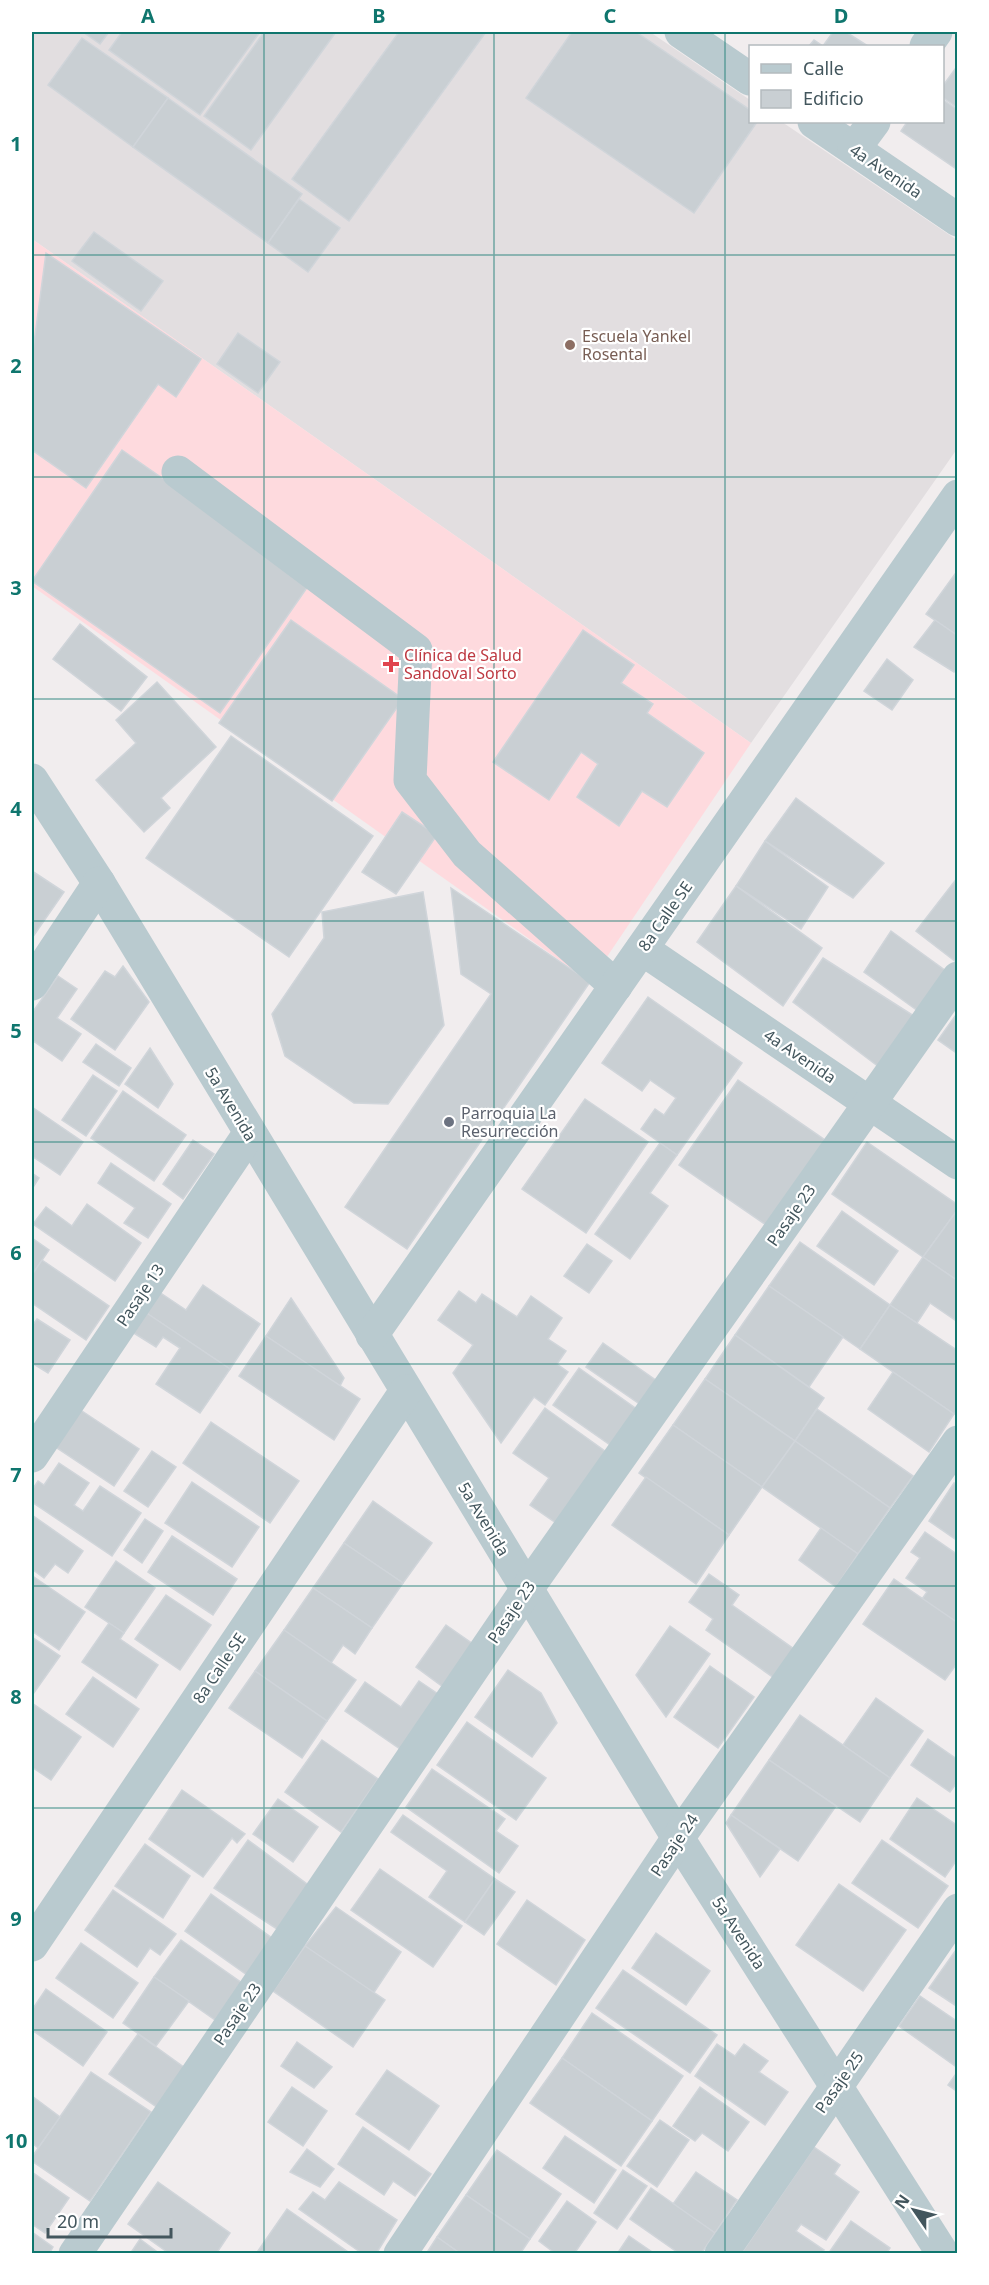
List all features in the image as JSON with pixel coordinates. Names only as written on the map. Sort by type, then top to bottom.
[{"type":"street","points":[[681,32],[749,78]]},
{"type":"street","points":[[927,45],[936,32]]},
{"type":"street","name":"4a Avenida","points":[[815,123],[957,220]]},
{"type":"street","points":[[854,149],[873,123]]},
{"type":"street","points":[[178,472],[416,650],[410,780],[467,854],[616,986]]},
{"type":"street","name":"8a Calle SE","points":[[372,1335],[957,496]]},
{"type":"street","name":"5a Avenida","points":[[32,780],[99,884],[678,1838],[943,2253]]},
{"type":"street","points":[[32,984],[99,884]]},
{"type":"street","name":"4a Avenida","points":[[642,949],[957,1163]]},
{"type":"street","name":"Pasaje 23","points":[[75,2253],[526,1589],[957,978]]},
{"type":"street","name":"Pasaje 13","points":[[32,1456],[249,1134]]},
{"type":"street","name":"8a Calle SE","points":[[32,1945],[406,1391]]},
{"type":"street","name":"Pasaje 24","points":[[400,2253],[678,1838],[957,1442]]},
{"type":"street","name":"Pasaje 25","points":[[721,2253],[957,1910]]},
{"type":"shaded area","name":"Escuela Yankel Rosental","points":[[32,32],[650,32],[749,99],[749,123],[783,123],[957,240],[957,449],[751,743],[32,239]]},
{"type":"shaded area","name":"Clínica de Salud Sandoval Sorto","points":[[32,239],[751,743],[590,982],[32,586]]},
{"type":"building","points":[[83,32],[109,32],[100,44]]},
{"type":"building","points":[[122,32],[260,32],[200,115],[109,50]]},
{"type":"building","points":[[264,32],[336,32],[251,150],[204,116]]},
{"type":"building","points":[[399,32],[486,32],[349,221],[292,179]]},
{"type":"building","points":[[572,32],[636,32],[749,109],[749,123],[756,123],[694,213],[526,98]]},
{"type":"building","points":[[833,32],[846,32],[866,45],[824,45]]},
{"type":"building","points":[[82,38],[168,98],[133,147],[48,85]]},
{"type":"building","points":[[814,40],[822,45],[810,45]]},
{"type":"building","points":[[958,65],[958,108],[944,98],[944,84]]},
{"type":"building","points":[[168,98],[302,194],[268,243],[133,147]]},
{"type":"building","points":[[944,100],[958,110],[958,170],[901,131],[906,123],[944,123]]},
{"type":"building","points":[[299,199],[340,228],[308,272],[268,243]]},
{"type":"building","points":[[94,232],[163,281],[141,311],[72,261]]},
{"type":"building","points":[[46,253],[201,359],[176,397],[158,384],[86,488],[32,450],[32,358]]},
{"type":"building","points":[[238,333],[280,362],[258,393],[217,364]]},
{"type":"building","points":[[122,450],[311,582],[220,713],[32,581]]},
{"type":"building","points":[[955,574],[958,576],[958,636],[926,614]]},
{"type":"building","points":[[291,620],[403,699],[332,801],[219,723]]},
{"type":"building","points":[[935,620],[958,636],[958,667],[954,672],[914,647]]},
{"type":"building","points":[[80,624],[147,677],[121,711],[53,659]]},
{"type":"building","points":[[583,630],[634,665],[621,683],[653,704],[647,713],[704,753],[667,807],[642,791],[619,826],[577,797],[598,764],[581,752],[549,800],[493,762]]},
{"type":"building","points":[[887,659],[913,680],[892,710],[864,691]]},
{"type":"building","points":[[157,682],[216,747],[161,798],[170,808],[144,832],[96,780],[136,743],[116,720]]},
{"type":"building","points":[[231,736],[373,836],[289,957],[146,858]]},
{"type":"building","points":[[796,798],[884,863],[853,898],[765,841]]},
{"type":"building","points":[[402,812],[437,835],[396,894],[362,872]]},
{"type":"building","points":[[765,841],[828,887],[801,929],[736,886]]},
{"type":"building","points":[[32,871],[64,892],[32,938]]},
{"type":"building","points":[[958,877],[958,959],[956,962],[916,931]]},
{"type":"building","points":[[736,886],[822,948],[783,1006],[697,942]]},
{"type":"building","name":"Parroquia La Resurrección","points":[[451,888],[590,982],[407,1249],[345,1207],[491,994],[461,974]]},
{"type":"building","points":[[423,892],[444,1025],[388,1104],[354,1103],[285,1056],[272,1014],[324,938],[322,912]]},
{"type":"building","points":[[891,931],[946,971],[918,1011],[864,972]]},
{"type":"building","points":[[823,958],[914,1016],[879,1067],[793,1002]]},
{"type":"building","points":[[123,966],[149,1002],[115,1050],[71,1019],[105,971],[115,977]]},
{"type":"building","points":[[58,976],[77,989],[57,1018],[81,1034],[62,1061],[32,1040],[32,1013]]},
{"type":"building","points":[[648,997],[742,1063],[677,1155],[641,1129],[655,1109],[664,1115],[676,1098],[650,1080],[642,1091],[602,1063]]},
{"type":"building","points":[[958,1012],[958,1054],[938,1040]]},
{"type":"building","points":[[96,1044],[131,1068],[119,1086],[83,1062]]},
{"type":"building","points":[[150,1048],[173,1084],[158,1108],[125,1084]]},
{"type":"building","points":[[93,1075],[117,1091],[86,1136],[62,1120]]},
{"type":"building","points":[[738,1080],[828,1142],[769,1227],[679,1165]]},
{"type":"building","points":[[123,1091],[186,1135],[154,1181],[91,1138]]},
{"type":"building","points":[[585,1099],[648,1142],[586,1233],[522,1189]]},
{"type":"building","points":[[32,1107],[83,1142],[60,1175],[32,1156]]},
{"type":"building","points":[[193,1140],[214,1154],[183,1199],[163,1184]]},
{"type":"building","points":[[867,1142],[958,1205],[958,1209],[923,1257],[832,1194]]},
{"type":"building","points":[[660,1143],[677,1155],[650,1193],[668,1206],[630,1259],[595,1234]]},
{"type":"building","points":[[111,1163],[171,1204],[148,1238],[124,1223],[135,1208],[98,1183]]},
{"type":"building","points":[[32,1173],[39,1178],[32,1189]]},
{"type":"building","points":[[87,1204],[141,1243],[115,1281],[33,1224],[46,1207],[72,1226]]},
{"type":"building","points":[[958,1209],[958,1281],[923,1257]]},
{"type":"building","points":[[842,1211],[898,1251],[874,1285],[817,1246]]},
{"type":"building","points":[[32,1238],[49,1250],[32,1275]]},
{"type":"building","points":[[800,1242],[890,1305],[860,1349],[769,1286]]},
{"type":"building","points":[[587,1244],[612,1261],[589,1293],[564,1276]]},
{"type":"building","points":[[923,1257],[958,1281],[958,1322],[930,1303],[917,1323],[890,1305]]},
{"type":"building","points":[[42,1260],[109,1306],[86,1340],[32,1303],[32,1275]]},
{"type":"building","points":[[203,1285],[260,1324],[230,1369],[145,1312],[159,1292],[186,1310]]},
{"type":"building","points":[[769,1286],[843,1337],[809,1387],[735,1335]]},
{"type":"building","points":[[459,1291],[476,1303],[482,1294],[517,1317],[531,1296],[562,1318],[548,1339],[566,1351],[557,1364],[568,1372],[545,1405],[534,1397],[501,1443],[453,1373],[473,1345],[438,1320]]},
{"type":"building","points":[[291,1298],[344,1378],[340,1386],[266,1336]]},
{"type":"building","points":[[890,1305],[958,1351],[958,1410],[954,1414],[860,1349]]},
{"type":"building","points":[[145,1312],[230,1369],[200,1413],[156,1384],[180,1348],[163,1337],[156,1347],[132,1332]]},
{"type":"building","points":[[37,1319],[70,1340],[48,1373],[32,1363],[32,1326]]},
{"type":"building","points":[[735,1335],[824,1398],[795,1441],[705,1379]]},
{"type":"building","points":[[266,1336],[360,1399],[334,1440],[239,1376]]},
{"type":"building","points":[[603,1343],[657,1381],[641,1405],[586,1367]]},
{"type":"building","points":[[579,1368],[638,1410],[613,1447],[553,1405]]},
{"type":"building","points":[[893,1372],[954,1414],[929,1452],[868,1409]]},
{"type":"building","points":[[705,1379],[795,1441],[762,1487],[673,1425]]},
{"type":"building","points":[[545,1408],[609,1454],[559,1525],[530,1505],[549,1478],[513,1453]]},
{"type":"building","points":[[79,1409],[139,1449],[114,1486],[54,1446]]},
{"type":"building","points":[[817,1409],[913,1476],[890,1508],[795,1441]]},
{"type":"building","points":[[211,1422],[299,1481],[270,1523],[183,1463]]},
{"type":"building","points":[[673,1425],[762,1487],[729,1535],[639,1473]]},
{"type":"building","points":[[795,1441],[890,1508],[858,1554],[762,1487]]},
{"type":"building","points":[[152,1451],[176,1467],[148,1507],[124,1491]]},
{"type":"building","points":[[59,1463],[89,1483],[74,1505],[83,1511],[100,1486],[141,1513],[112,1556],[32,1502],[32,1490],[38,1481],[44,1485]]},
{"type":"building","points":[[646,1477],[729,1535],[696,1584],[612,1525]]},
{"type":"building","points":[[192,1482],[259,1527],[232,1567],[165,1523]]},
{"type":"building","points":[[954,1483],[958,1485],[958,1541],[929,1521]]},
{"type":"building","points":[[373,1501],[432,1543],[403,1583],[344,1543]]},
{"type":"building","points":[[32,1515],[83,1551],[68,1573],[55,1564],[44,1578],[32,1569]]},
{"type":"building","points":[[145,1519],[163,1531],[142,1563],[124,1550]]},
{"type":"building","points":[[821,1528],[858,1554],[836,1587],[799,1560]]},
{"type":"building","points":[[925,1532],[958,1555],[958,1623],[922,1599],[927,1592],[906,1578],[920,1558],[911,1552]]},
{"type":"building","points":[[172,1536],[237,1579],[213,1615],[148,1572]]},
{"type":"building","points":[[344,1543],[403,1583],[372,1628],[313,1588]]},
{"type":"building","points":[[116,1561],[155,1588],[124,1633],[85,1607]]},
{"type":"building","points":[[709,1574],[739,1595],[732,1605],[794,1649],[774,1678],[706,1630],[713,1619],[689,1602]]},
{"type":"building","points":[[34,1577],[85,1612],[59,1650],[32,1631],[32,1581]]},
{"type":"building","points":[[894,1579],[958,1623],[958,1662],[945,1680],[863,1624]]},
{"type":"building","points":[[313,1588],[372,1628],[355,1654],[343,1645],[331,1663],[284,1630]]},
{"type":"building","points":[[166,1595],[211,1625],[180,1670],[135,1639]]},
{"type":"building","points":[[109,1623],[124,1633],[120,1639],[158,1665],[136,1698],[82,1662]]},
{"type":"building","points":[[446,1625],[473,1644],[443,1687],[416,1667]]},
{"type":"building","points":[[670,1626],[710,1654],[666,1717],[636,1675]]},
{"type":"building","points":[[284,1630],[356,1680],[327,1721],[255,1671]]},
{"type":"building","points":[[32,1637],[60,1656],[33,1694],[32,1693]]},
{"type":"building","points":[[710,1666],[754,1697],[718,1748],[674,1717]]},
{"type":"building","points":[[508,1670],[541,1693],[557,1723],[532,1757],[475,1717]]},
{"type":"building","points":[[255,1671],[327,1721],[302,1758],[229,1708]]},
{"type":"building","points":[[93,1677],[139,1709],[113,1747],[66,1714]]},
{"type":"building","points":[[419,1681],[438,1694],[400,1749],[345,1711],[365,1682],[401,1707]]},
{"type":"building","points":[[876,1698],[923,1731],[890,1778],[843,1745]]},
{"type":"building","points":[[32,1703],[81,1737],[51,1780],[32,1767]]},
{"type":"building","points":[[800,1715],[890,1778],[860,1822],[769,1760]]},
{"type":"building","points":[[467,1722],[546,1778],[516,1820],[437,1765]]},
{"type":"building","points":[[928,1739],[958,1760],[958,1781],[950,1792],[911,1765]]},
{"type":"building","points":[[322,1740],[378,1779],[341,1832],[285,1792]]},
{"type":"building","points":[[769,1760],[836,1806],[798,1861],[731,1815]]},
{"type":"building","points":[[432,1769],[505,1819],[496,1831],[518,1846],[499,1873],[406,1807]]},
{"type":"building","points":[[182,1790],[245,1834],[237,1843],[232,1838],[203,1877],[149,1839]]},
{"type":"building","points":[[917,1798],[958,1826],[958,1858],[945,1877],[890,1839]]},
{"type":"building","points":[[278,1799],[318,1827],[293,1862],[253,1834]]},
{"type":"building","points":[[403,1815],[495,1879],[465,1922],[429,1897],[447,1871],[391,1832]]},
{"type":"building","points":[[731,1815],[780,1849],[760,1877],[726,1823]]},
{"type":"building","points":[[248,1840],[311,1887],[280,1931],[214,1888]]},
{"type":"building","points":[[882,1840],[948,1886],[918,1928],[852,1883]]},
{"type":"building","points":[[145,1844],[190,1876],[163,1918],[115,1886]]},
{"type":"building","points":[[380,1869],[462,1926],[433,1967],[351,1910]]},
{"type":"building","points":[[495,1879],[515,1892],[484,1935],[465,1922]]},
{"type":"building","points":[[839,1884],[906,1930],[863,1991],[796,1945]]},
{"type":"building","points":[[113,1890],[176,1934],[160,1955],[150,1948],[137,1967],[85,1930]]},
{"type":"building","points":[[211,1894],[272,1938],[247,1975],[185,1931]]},
{"type":"building","points":[[527,1900],[585,1940],[556,1985],[497,1944]]},
{"type":"building","points":[[336,1907],[401,1952],[373,1994],[305,1946]]},
{"type":"building","points":[[656,1933],[710,1971],[686,2005],[632,1968]]},
{"type":"building","points":[[181,1940],[242,1983],[215,2020],[154,1977]]},
{"type":"building","points":[[81,1943],[138,1983],[113,2018],[56,1978]]},
{"type":"building","points":[[305,1946],[385,2000],[353,2047],[273,1991]]},
{"type":"building","points":[[958,1947],[958,2007],[929,1988]]},
{"type":"building","points":[[623,1970],[717,2035],[690,2073],[596,2008]]},
{"type":"building","points":[[154,1977],[189,2001],[156,2046],[123,2023]]},
{"type":"building","points":[[46,1989],[107,2032],[83,2066],[32,2030],[32,2010]]},
{"type":"building","points":[[920,1996],[958,2022],[958,2068],[899,2026]]},
{"type":"building","points":[[592,2013],[683,2076],[652,2121],[562,2058]]},
{"type":"building","points":[[138,2034],[185,2068],[158,2108],[109,2074]]},
{"type":"building","points":[[297,2042],[332,2067],[314,2088],[281,2066]]},
{"type":"building","points":[[717,2044],[735,2056],[744,2044],[768,2061],[759,2072],[788,2092],[765,2125],[695,2076]]},
{"type":"building","points":[[562,2058],[652,2121],[621,2166],[530,2103]]},
{"type":"building","points":[[387,2070],[439,2106],[409,2150],[356,2114]]},
{"type":"building","points":[[958,2071],[958,2092],[948,2085]]},
{"type":"building","points":[[91,2072],[151,2112],[90,2201],[32,2161],[32,2157]]},
{"type":"building","points":[[292,2087],[327,2111],[303,2146],[268,2122]]},
{"type":"building","points":[[700,2087],[749,2122],[728,2151],[702,2133],[695,2141],[673,2126]]},
{"type":"building","points":[[32,2096],[60,2117],[38,2148],[32,2143]]},
{"type":"building","points":[[660,2120],[689,2140],[657,2187],[627,2166]]},
{"type":"building","points":[[363,2127],[431,2174],[415,2196],[393,2181],[384,2195],[338,2164]]},
{"type":"building","points":[[565,2136],[616,2170],[594,2203],[543,2168]]},
{"type":"building","points":[[814,2147],[840,2165],[834,2174],[859,2192],[826,2240],[801,2224],[796,2231],[824,2250],[821,2254],[741,2254]]},
{"type":"building","points":[[307,2149],[334,2169],[320,2187],[290,2172]]},
{"type":"building","points":[[497,2150],[561,2194],[530,2239],[466,2195]]},
{"type":"building","points":[[623,2170],[647,2186],[617,2229],[594,2213]]},
{"type":"building","points":[[32,2172],[69,2198],[45,2233],[32,2224]]},
{"type":"building","points":[[696,2172],[737,2200],[715,2233],[673,2204]]},
{"type":"building","points":[[158,2182],[230,2233],[216,2254],[170,2254],[128,2224]]},
{"type":"building","points":[[339,2182],[397,2220],[376,2254],[363,2254],[299,2209],[313,2192],[325,2200]]},
{"type":"building","points":[[651,2188],[715,2233],[701,2254],[680,2254],[630,2219]]},
{"type":"building","points":[[466,2195],[530,2239],[520,2254],[461,2254],[437,2237]]},
{"type":"building","points":[[567,2201],[596,2222],[574,2254],[556,2254],[539,2241]]},
{"type":"building","points":[[287,2209],[351,2254],[261,2254],[258,2251]]},
{"type":"building","points":[[851,2221],[890,2248],[886,2254],[828,2254]]},
{"type":"building","points":[[32,2232],[53,2247],[49,2254],[32,2254]]},
{"type":"building","points":[[629,2236],[655,2254],[617,2254]]},
{"type":"building","points":[[437,2237],[461,2254],[426,2254]]},
{"type":"building","points":[[140,2239],[160,2254],[130,2254]]},
{"type":"place","name":"Escuela Yankel Rosental","points":[[570,345]]},
{"type":"place","name":"Clínica de Salud Sandoval Sorto","points":[[391,664]]},
{"type":"place","name":"Parroquia La Resurrección","points":[[449,1122]]}]
